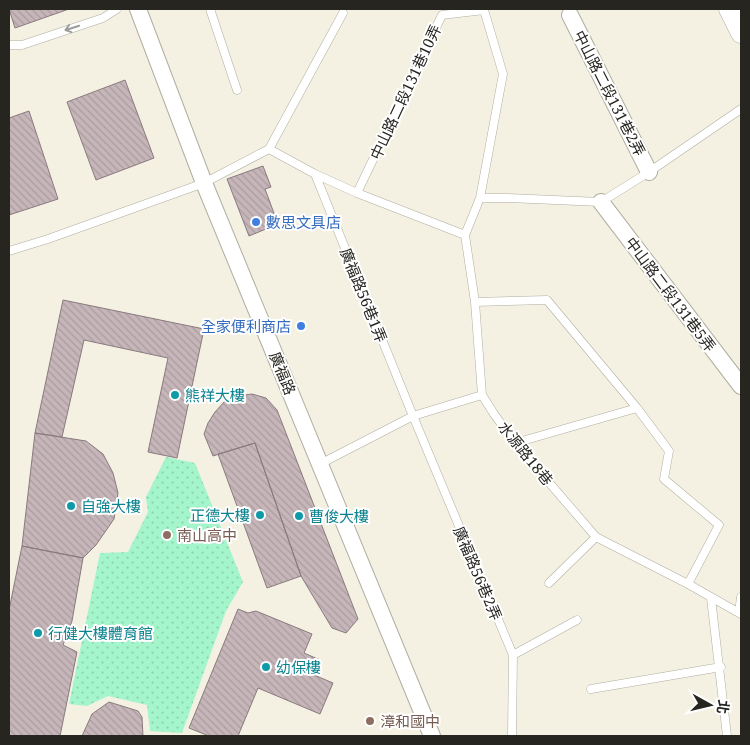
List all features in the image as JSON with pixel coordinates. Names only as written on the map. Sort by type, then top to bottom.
[{"type":"street","name":"廣福路","points":[[138,9],[204,183],[432,736]]},
{"type":"street","points":[[729,9],[741,33]]},
{"type":"street","name":"中山路二段131巷2弄","points":[[570,15],[649,172]]},
{"type":"street","name":"中山路二段131巷5弄","points":[[602,202],[741,386]]},
{"type":"lane","points":[[9,45],[22,45],[103,18],[117,9]]},
{"type":"lane","points":[[210,9],[237,90]]},
{"type":"lane","name":"中山路二段131巷10弄","points":[[357,193],[442,15],[484,10],[504,74],[480,198]]},
{"type":"lane","points":[[9,251],[48,239],[204,183],[269,149],[343,13]]},
{"type":"lane","points":[[269,149],[315,174],[357,193],[465,235],[480,198],[602,202],[741,110]]},
{"type":"lane","name":"廣福路56巷1弄","points":[[315,174],[413,416]]},
{"type":"lane","name":"水源路18巷","points":[[465,235],[475,302],[482,395],[515,443],[596,538],[688,584],[740,614]]},
{"type":"lane","points":[[475,302],[547,300],[637,408],[669,451],[664,479],[719,525],[688,584]]},
{"type":"lane","points":[[320,464],[413,416],[482,395]]},
{"type":"lane","points":[[515,443],[637,408]]},
{"type":"lane","name":"廣福路56巷2弄","points":[[413,416],[513,655],[511,736]]},
{"type":"lane","points":[[550,584],[596,538]]},
{"type":"lane","points":[[740,614],[741,597]]},
{"type":"lane","points":[[711,598],[727,736]]},
{"type":"lane","points":[[513,655],[577,620]]},
{"type":"lane","points":[[591,689],[720,667]]},
{"type":"green space","points":[[166,457],[195,463],[243,582],[226,611],[182,733],[150,731],[147,705],[108,696],[87,706],[69,704],[100,553],[128,552],[148,512],[146,497]]},
{"type":"building","points":[[9,9],[69,9],[15,28]]},
{"type":"building","points":[[125,80],[154,158],[96,180],[67,102]]},
{"type":"building","points":[[29,111],[58,199],[9,215],[9,118]]},
{"type":"building","points":[[263,166],[271,187],[265,189],[278,224],[249,236],[227,179]]},
{"type":"building","name":"熊祥大樓","points":[[63,300],[204,329],[177,458],[148,452],[168,358],[84,340],[62,437],[35,433]]},
{"type":"building","name":"曹俊大樓","points":[[252,394],[266,398],[277,410],[358,619],[346,633],[332,628],[301,576],[255,443],[213,456],[204,434],[215,412],[225,401],[238,396]]},
{"type":"building","name":"自強大樓","points":[[35,433],[86,441],[103,454],[113,473],[118,493],[114,519],[96,545],[83,558],[22,546]]},
{"type":"building","name":"正德大樓","points":[[255,443],[301,576],[267,588],[218,454]]},
{"type":"building","name":"行健大樓體育館","points":[[22,546],[83,558],[72,621],[63,645],[77,652],[60,736],[9,736],[9,610]]},
{"type":"building","name":"幼保樓","points":[[238,609],[248,613],[256,611],[312,634],[304,653],[320,660],[314,675],[333,683],[320,714],[258,688],[238,736],[209,736],[189,728]]},
{"type":"building","points":[[109,702],[138,711],[142,717],[143,736],[82,736],[92,714]]},
{"type":"place","name":"數思文具店","points":[[256,222]]},
{"type":"place","name":"全家便利商店","points":[[301,326]]},
{"type":"place","name":"熊祥大樓","points":[[175,395]]},
{"type":"place","name":"自強大樓","points":[[71,506]]},
{"type":"place","name":"正德大樓","points":[[260,515]]},
{"type":"place","name":"曹俊大樓","points":[[299,516]]},
{"type":"place","name":"南山高中","points":[[167,535]]},
{"type":"place","name":"行健大樓體育館","points":[[38,633]]},
{"type":"place","name":"幼保樓","points":[[266,667]]},
{"type":"place","name":"漳和國中","points":[[370,721]]}]
